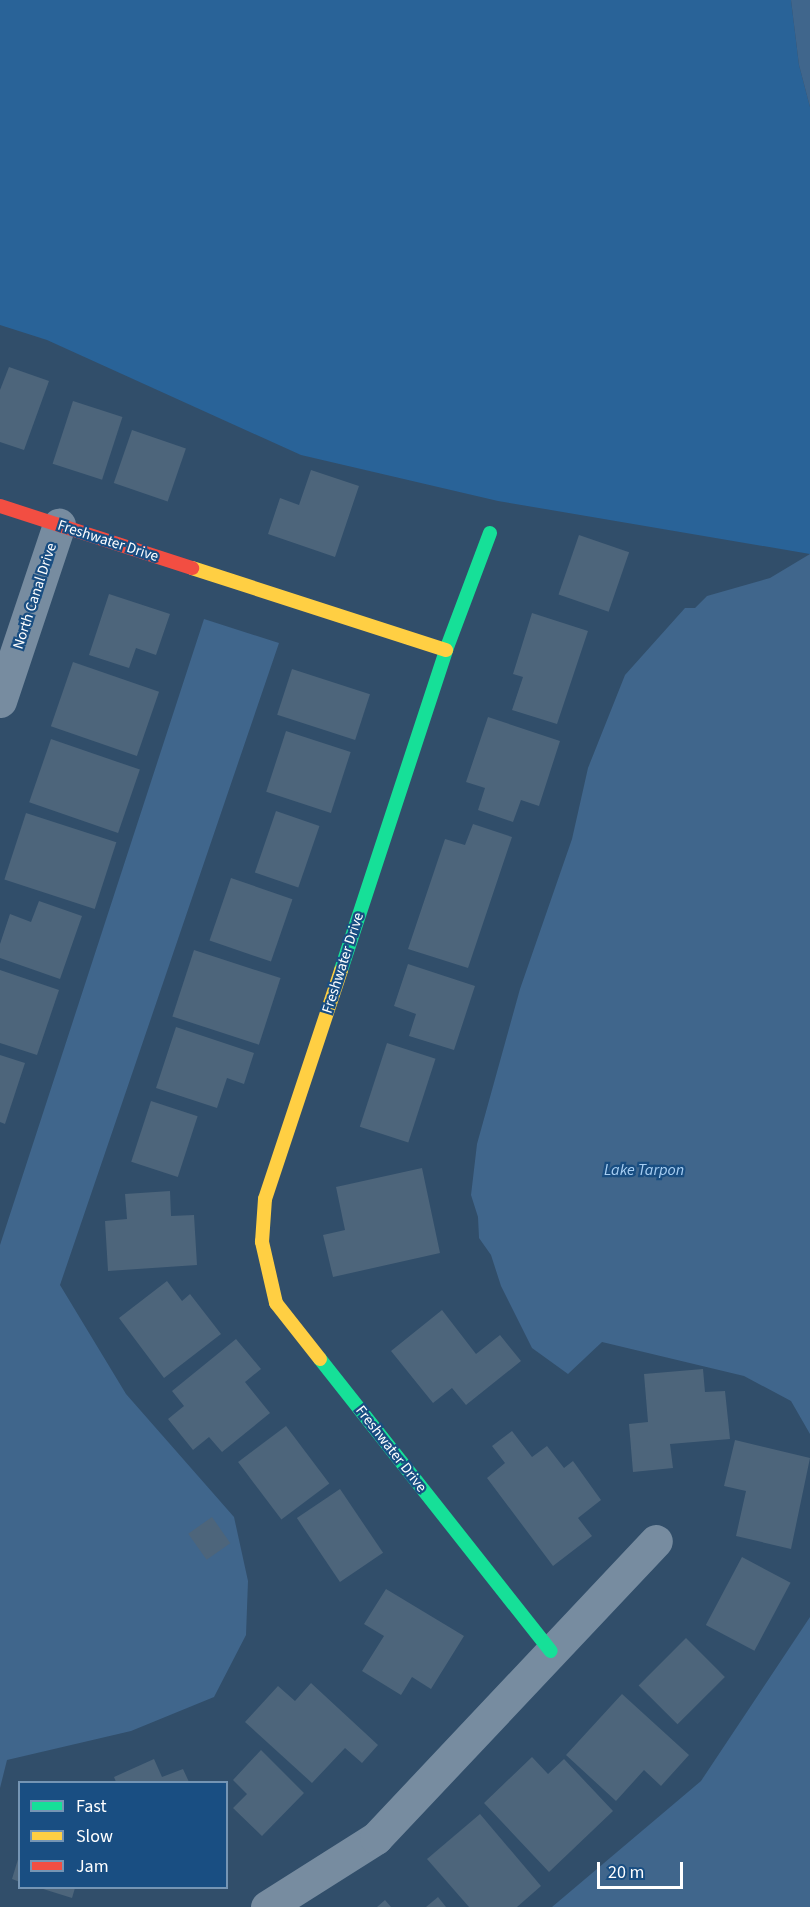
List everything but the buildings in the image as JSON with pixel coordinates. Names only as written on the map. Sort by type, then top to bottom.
[{"type":"street","name":"Freshwater Drive","points":[[0,506],[446,650],[265,1199],[262,1242],[276,1303],[551,1651]]},
{"type":"street","name":"North Canal Drive","points":[[0,702],[59,525]]},
{"type":"street","points":[[446,650],[490,533]]},
{"type":"street","points":[[267,1907],[376,1838],[656,1540]]},
{"type":"shaded area","points":[[0,0],[791,0],[799,65],[810,107],[810,554],[498,501],[301,455],[47,340],[0,325]]},
{"type":"water","points":[[791,0],[810,0],[810,107],[799,65]]},
{"type":"water","name":"Lake Tarpon","points":[[810,554],[810,1434],[791,1401],[744,1376],[602,1342],[568,1374],[532,1348],[501,1286],[491,1255],[479,1238],[478,1217],[471,1195],[477,1144],[520,989],[572,839],[588,768],[625,675],[685,608],[695,608],[707,596],[770,578]]},
{"type":"water","points":[[204,619],[279,643],[60,1285],[126,1394],[234,1517],[248,1581],[246,1635],[214,1697],[131,1731],[7,1760],[0,1788],[0,1245]]},
{"type":"water","points":[[810,1617],[810,1907],[552,1907],[701,1781]]},
{"type":"traffic: fast","points":[[341,970],[446,650],[490,533]]},
{"type":"traffic: fast","points":[[320,1359],[551,1651]]},
{"type":"traffic: slow","points":[[192,568],[446,650]]},
{"type":"traffic: slow","points":[[320,1359],[276,1303],[262,1242],[265,1199],[341,970]]},
{"type":"traffic: jam","points":[[0,506],[192,568]]}]
